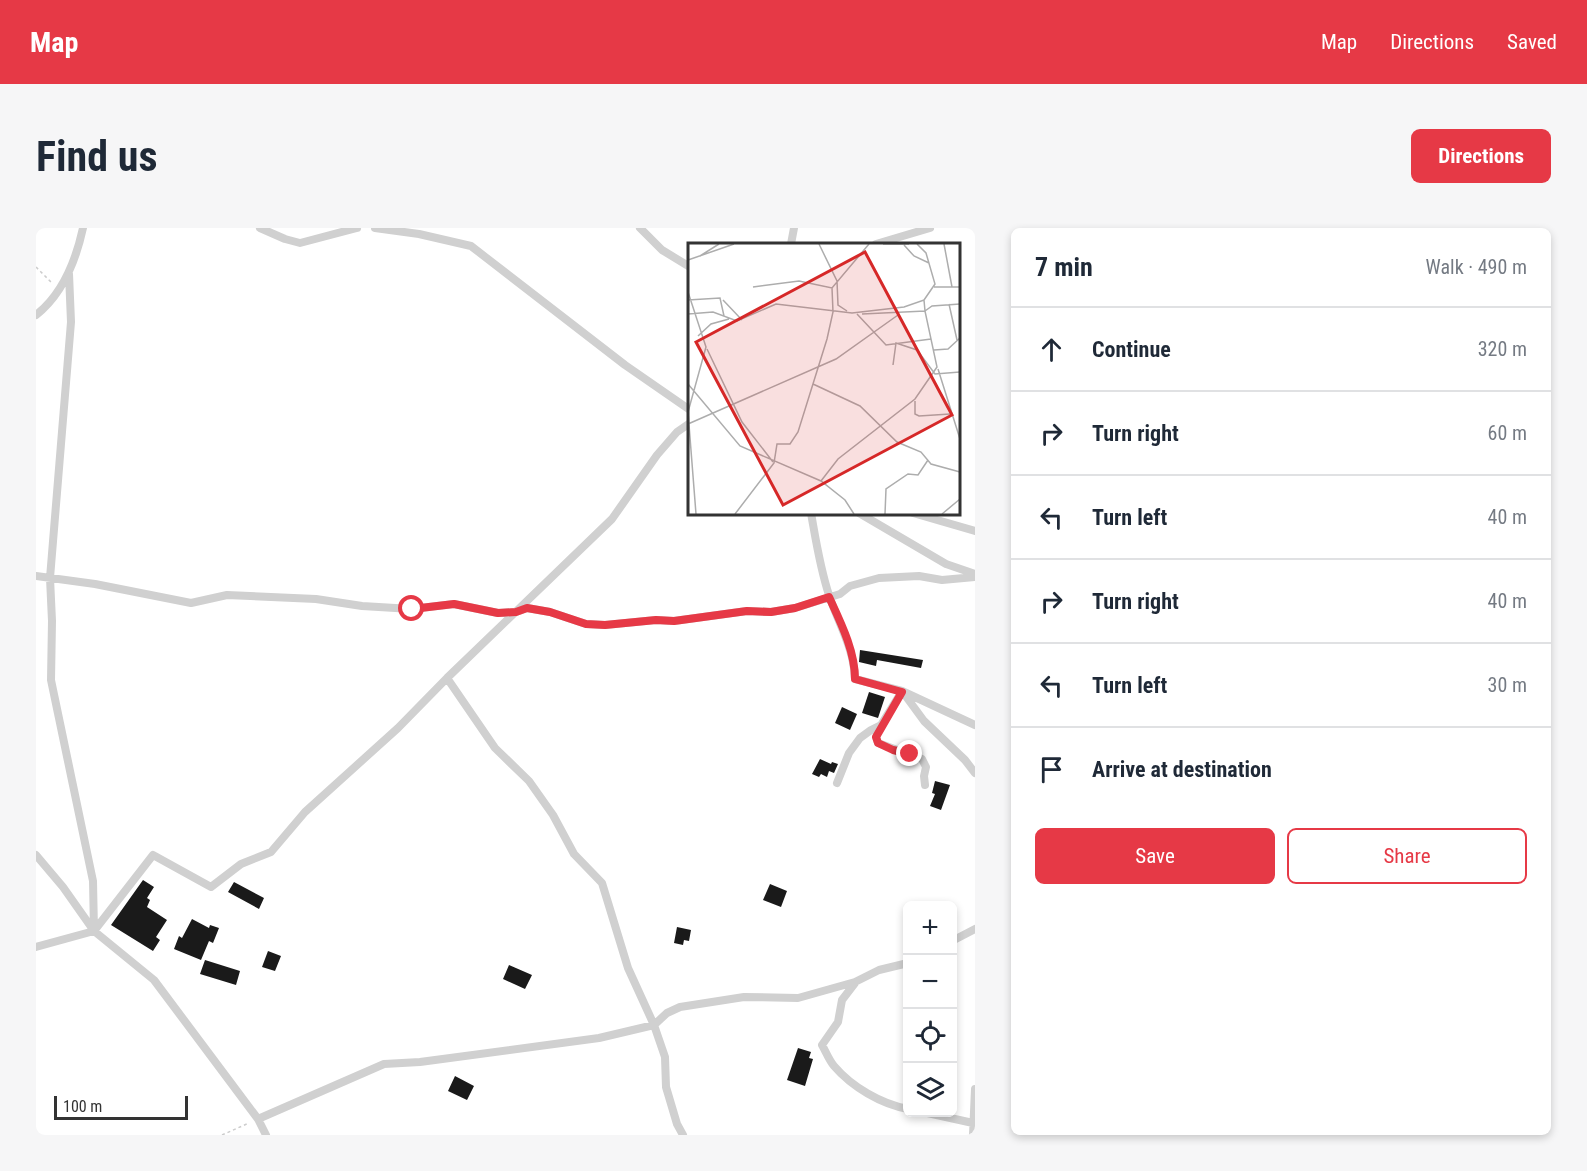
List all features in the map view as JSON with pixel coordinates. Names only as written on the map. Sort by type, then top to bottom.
[{"type":"street","points":[[36,315],[50,301],[69,274],[83,228]]},
{"type":"street","points":[[260,228],[300,243],[357,228]]},
{"type":"street","points":[[284,228],[285,239]]},
{"type":"street","points":[[375,228],[418,234],[471,246],[626,365],[688,409]]},
{"type":"street","points":[[639,228],[662,250],[688,266]]},
{"type":"street","points":[[791,243],[794,228]]},
{"type":"street","points":[[879,243],[930,228]]},
{"type":"street","points":[[69,274],[71,321],[50,578],[51,680],[93,881],[94,931]]},
{"type":"street","points":[[36,946],[94,931],[153,855],[211,887],[241,864],[271,852],[305,812],[398,728],[612,519],[657,455],[677,432],[688,424]]},
{"type":"street","points":[[811,514],[820,566],[855,666],[855,679],[902,692],[975,725]]},
{"type":"street","points":[[861,514],[946,564],[975,575]]},
{"type":"street","points":[[916,514],[975,531]]},
{"type":"street","points":[[36,576],[95,584],[191,603],[226,595],[316,599],[362,606],[412,609],[454,604],[498,613],[516,612],[527,608],[550,612],[586,624],[627,624],[795,608],[840,594],[850,586],[879,578],[919,576],[942,580],[975,575]]},
{"type":"street","points":[[447,678],[495,747],[529,781],[553,815],[574,854],[602,883],[628,968],[654,1025],[665,1057],[666,1087],[677,1124],[683,1135]]},
{"type":"street","points":[[902,692],[876,737],[878,743],[922,759],[926,767],[925,785]]},
{"type":"street","points":[[902,692],[924,721],[966,760],[975,773]]},
{"type":"street","points":[[837,783],[849,753],[860,738],[881,725]]},
{"type":"street","points":[[36,855],[63,887],[94,931],[154,980],[258,1119],[266,1135]]},
{"type":"street","points":[[957,939],[975,929]]},
{"type":"street","points":[[258,1119],[384,1064],[420,1062],[599,1038],[654,1025],[667,1013],[680,1007],[744,997],[798,998],[855,982],[879,970],[903,964]]},
{"type":"street","points":[[855,982],[842,1000],[838,1022],[822,1045],[833,1065],[859,1089],[903,1108]]},
{"type":"street","points":[[973,1135],[975,1089]]},
{"type":"street","points":[[942,1117],[973,1123]]},
{"type":"path","points":[[36,267],[50,281],[56,292]]},
{"type":"path","points":[[222,1135],[258,1119]]},
{"type":"building","points":[[860,650],[923,660],[921,668],[877,660],[876,666],[859,662]]},
{"type":"building","points":[[869,692],[885,697],[878,718],[862,713]]},
{"type":"building","points":[[842,707],[857,714],[850,730],[835,723]]},
{"type":"building","points":[[820,759],[831,764],[832,762],[838,764],[834,773],[829,771],[827,777],[812,774]]},
{"type":"building","points":[[935,781],[950,785],[941,810],[930,806],[935,794],[932,793]]},
{"type":"building","points":[[143,880],[154,887],[147,898],[150,900],[147,907],[167,920],[156,937],[160,940],[153,951],[111,925]]},
{"type":"building","points":[[234,882],[264,898],[259,909],[228,892]]},
{"type":"building","points":[[770,884],[787,891],[781,907],[763,900]]},
{"type":"building","points":[[192,919],[209,928],[210,925],[219,928],[213,943],[209,941],[201,960],[174,949],[179,936],[182,938]]},
{"type":"building","points":[[677,927],[691,930],[689,941],[684,940],[683,945],[674,943]]},
{"type":"building","points":[[268,951],[281,956],[275,971],[262,967]]},
{"type":"building","points":[[205,960],[240,971],[236,985],[200,974]]},
{"type":"building","points":[[509,965],[532,975],[525,989],[503,979]]},
{"type":"building","points":[[798,1048],[811,1052],[809,1058],[813,1059],[805,1086],[787,1080]]},
{"type":"building","points":[[455,1076],[474,1086],[467,1100],[448,1091]]},
{"type":"route","points":[[412,609],[454,604],[498,613],[516,612],[527,608],[550,612],[586,624],[605,625],[656,620],[674,621],[747,611],[771,612],[795,608],[829,597],[841,623],[855,666],[855,679],[902,692],[881,725],[876,737],[878,743],[910,754]]}]
